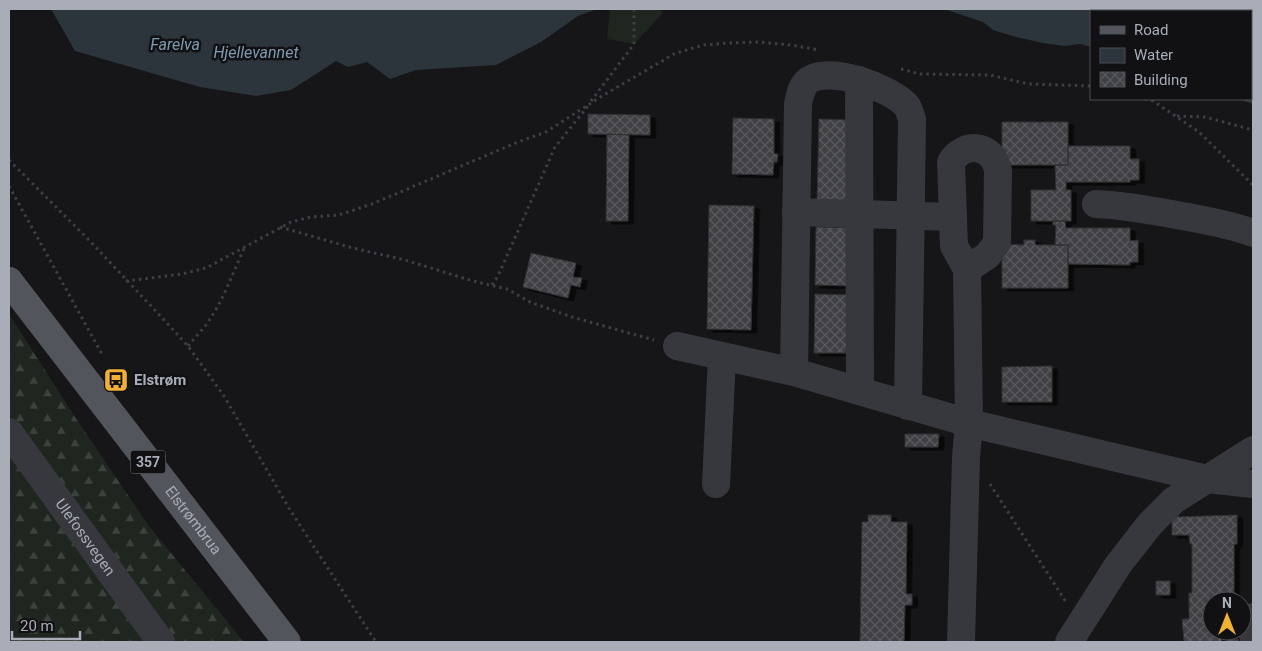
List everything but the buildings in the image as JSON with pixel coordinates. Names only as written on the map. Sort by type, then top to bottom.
[{"type":"main road","name":"Elstrømbrua","points":[[9,281],[287,642]]},
{"type":"street","points":[[794,372],[798,104],[801,91],[807,81],[817,76],[844,76],[859,80],[896,96],[908,106],[912,119],[908,406]]},
{"type":"street","points":[[859,80],[860,392]]},
{"type":"street","points":[[961,642],[966,457],[969,423],[967,269],[954,246],[951,162],[956,153],[968,148],[982,149],[990,153],[997,162],[998,170],[997,243],[987,256],[967,269]]},
{"type":"street","points":[[1096,204],[1120,205],[1182,216],[1238,227],[1253,233]]},
{"type":"street","points":[[796,212],[953,217]]},
{"type":"street","points":[[677,346],[794,372],[969,423],[1206,479],[1253,484]]},
{"type":"street","points":[[716,484],[722,357]]},
{"type":"street","name":"Ulefossvegen","points":[[9,432],[161,642]]},
{"type":"street","points":[[1075,634],[1118,565],[1150,524],[1174,500],[1253,450]]},
{"type":"street","points":[[1253,618],[1251,624],[1253,635]]},
{"type":"path","points":[[492,285],[498,276],[555,147],[634,44],[634,9]]},
{"type":"path","points":[[126,281],[182,274],[206,268],[291,222],[311,217],[339,215],[372,204],[546,132],[589,104],[674,54],[704,45],[758,42],[827,51]]},
{"type":"path","points":[[901,69],[919,74],[990,75],[1028,84],[1090,86]]},
{"type":"path","points":[[1149,100],[1200,132],[1253,185]]},
{"type":"path","points":[[1176,116],[1205,117],[1253,130]]},
{"type":"path","points":[[9,160],[188,346],[224,396],[290,510],[376,642]]},
{"type":"path","points":[[9,186],[103,356]]},
{"type":"path","points":[[280,227],[507,289],[530,302],[572,317],[677,346]]},
{"type":"path","points":[[188,346],[214,313],[245,247]]},
{"type":"path","points":[[966,457],[992,486],[1075,634]]},
{"type":"green space","points":[[610,9],[660,9],[663,13],[634,44],[607,39]]},
{"type":"green space","points":[[9,314],[75,417],[148,525],[244,642],[9,642]]},
{"type":"water","name":"Hjellevannet","points":[[51,9],[597,9],[578,16],[541,42],[496,65],[416,70],[390,79],[367,62],[348,67],[336,61],[291,90],[256,96],[200,87],[75,51]]},
{"type":"water","points":[[944,9],[1253,9],[1253,104],[1241,100],[1252,100],[1252,10],[1090,10],[1090,47],[1080,44],[1064,46],[1016,37],[993,30],[983,22]]},
{"type":"place","name":"Elstrøm","points":[[116,380]]},
{"type":"water label","name":"Farelva","points":[[175,44]]}]
